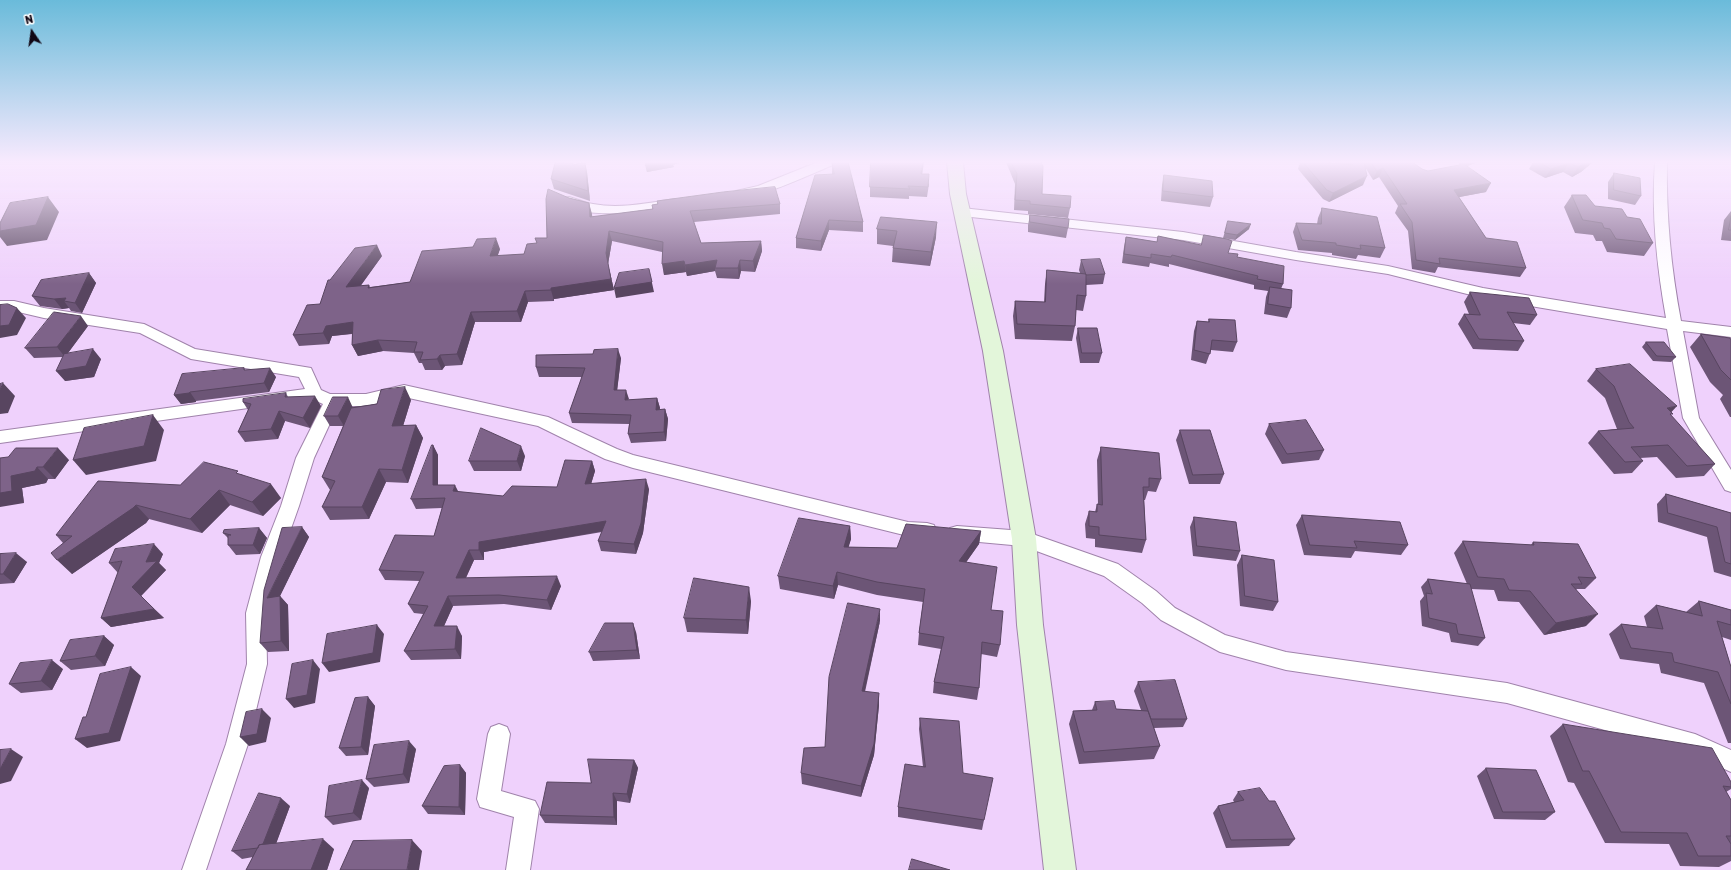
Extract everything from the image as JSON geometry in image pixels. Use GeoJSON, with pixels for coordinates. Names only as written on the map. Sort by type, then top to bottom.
{"type":"FeatureCollection","features":[{"type":"Feature","properties":{"kind":"street"},"geometry":{"type":"LineString","coordinates":[[574,203],[607,210],[683,203]]}},
{"type":"Feature","properties":{"kind":"street"},"geometry":{"type":"LineString","coordinates":[[960,203],[993,350],[1024,540],[1030,625],[1060,870]]}},
{"type":"Feature","properties":{"kind":"street"},"geometry":{"type":"LineString","coordinates":[[1660,203],[1668,289],[1691,418],[1731,485]]}},
{"type":"Feature","properties":{"kind":"street"},"geometry":{"type":"LineString","coordinates":[[962,212],[1183,236],[1296,256],[1388,270],[1483,293],[1675,325],[1731,332]]}},
{"type":"Feature","properties":{"kind":"street"},"geometry":{"type":"LineString","coordinates":[[0,306],[14,306],[44,313],[144,329],[190,354],[305,372],[314,393]]}},
{"type":"Feature","properties":{"kind":"street"},"geometry":{"type":"LineString","coordinates":[[0,437],[314,393],[328,400],[366,400],[404,391],[542,421],[611,454],[908,529],[1024,540],[1111,570],[1168,614],[1220,643],[1286,661],[1507,692],[1695,744],[1731,761]]}},
{"type":"Feature","properties":{"kind":"street"},"geometry":{"type":"LineString","coordinates":[[194,870],[237,744],[257,664],[256,613],[268,565],[305,458],[333,400]]}},
{"type":"Feature","properties":{"kind":"street"},"geometry":{"type":"LineString","coordinates":[[498,734],[488,799],[527,809],[518,870]]}},
{"type":"Feature","properties":{"kind":"building"},"geometry":{"type":"Polygon","coordinates":[[[10,203],[46,203],[36,225],[0,231],[0,223],[10,203]]]}},
{"type":"Feature","properties":{"kind":"building"},"geometry":{"type":"Polygon","coordinates":[[[546,203],[589,203],[590,217],[653,209],[652,205],[658,204],[658,203],[780,203],[780,204],[690,211],[701,243],[761,241],[753,261],[740,260],[738,268],[715,268],[717,260],[685,265],[684,261],[662,264],[663,242],[609,231],[606,253],[611,279],[551,288],[551,290],[525,291],[517,311],[471,312],[457,354],[440,355],[437,359],[420,360],[423,352],[414,352],[417,342],[378,340],[352,345],[353,322],[326,326],[323,333],[293,335],[307,305],[320,304],[328,280],[330,280],[355,248],[377,245],[346,287],[369,285],[368,288],[410,282],[422,251],[473,247],[477,239],[496,238],[490,256],[524,254],[527,244],[537,243],[535,238],[547,238],[546,203]]]}},
{"type":"Feature","properties":{"kind":"building"},"geometry":{"type":"Polygon","coordinates":[[[807,203],[858,203],[863,222],[829,220],[821,241],[796,238],[807,203]]]}},
{"type":"Feature","properties":{"kind":"building"},"geometry":{"type":"Polygon","coordinates":[[[1030,203],[1070,203],[1070,208],[1030,204],[1030,203]]]}},
{"type":"Feature","properties":{"kind":"building"},"geometry":{"type":"Polygon","coordinates":[[[1406,203],[1462,203],[1486,238],[1517,242],[1526,268],[1439,258],[1440,264],[1416,260],[1412,222],[1400,204],[1407,204],[1406,203]]]}},
{"type":"Feature","properties":{"kind":"building"},"geometry":{"type":"Polygon","coordinates":[[[1575,203],[1592,203],[1595,206],[1622,209],[1627,217],[1640,219],[1653,243],[1616,239],[1610,229],[1604,228],[1602,223],[1583,220],[1575,203]]]}},
{"type":"Feature","properties":{"kind":"building"},"geometry":{"type":"Polygon","coordinates":[[[1322,208],[1377,217],[1385,248],[1360,245],[1361,249],[1336,245],[1336,243],[1302,240],[1296,223],[1321,224],[1322,208]]]}},
{"type":"Feature","properties":{"kind":"building"},"geometry":{"type":"Polygon","coordinates":[[[1030,215],[1069,219],[1068,228],[1030,222],[1030,215]]]}},
{"type":"Feature","properties":{"kind":"building"},"geometry":{"type":"Polygon","coordinates":[[[1731,216],[1731,230],[1729,230],[1731,216]]]}},
{"type":"Feature","properties":{"kind":"building"},"geometry":{"type":"Polygon","coordinates":[[[881,217],[937,222],[931,252],[893,248],[897,231],[877,229],[881,217]]]}},
{"type":"Feature","properties":{"kind":"building"},"geometry":{"type":"Polygon","coordinates":[[[1228,221],[1251,224],[1237,235],[1225,233],[1228,221]]]}},
{"type":"Feature","properties":{"kind":"building"},"geometry":{"type":"Polygon","coordinates":[[[1204,235],[1232,241],[1228,253],[1238,254],[1237,257],[1284,266],[1283,284],[1257,279],[1258,276],[1172,255],[1171,257],[1151,254],[1151,258],[1124,254],[1126,237],[1157,242],[1158,236],[1201,245],[1204,235]]]}},
{"type":"Feature","properties":{"kind":"building"},"geometry":{"type":"Polygon","coordinates":[[[1100,259],[1105,274],[1086,275],[1081,260],[1100,259]]]}},
{"type":"Feature","properties":{"kind":"building"},"geometry":{"type":"Polygon","coordinates":[[[649,269],[652,282],[614,288],[619,273],[649,269]]]}},
{"type":"Feature","properties":{"kind":"building"},"geometry":{"type":"Polygon","coordinates":[[[1047,270],[1086,274],[1086,296],[1077,295],[1075,326],[1017,324],[1015,301],[1045,302],[1047,270]]]}},
{"type":"Feature","properties":{"kind":"building"},"geometry":{"type":"Polygon","coordinates":[[[89,273],[75,303],[64,301],[66,298],[54,299],[32,296],[41,280],[89,273]]]}},
{"type":"Feature","properties":{"kind":"building"},"geometry":{"type":"Polygon","coordinates":[[[1270,287],[1292,290],[1291,308],[1268,304],[1270,287]]]}},
{"type":"Feature","properties":{"kind":"building"},"geometry":{"type":"Polygon","coordinates":[[[1470,292],[1529,298],[1537,315],[1507,312],[1524,341],[1479,339],[1464,314],[1480,315],[1470,292]]]}},
{"type":"Feature","properties":{"kind":"building"},"geometry":{"type":"Polygon","coordinates":[[[8,304],[17,308],[9,325],[0,326],[0,305],[8,304]]]}},
{"type":"Feature","properties":{"kind":"building"},"geometry":{"type":"Polygon","coordinates":[[[54,312],[81,316],[57,347],[25,348],[54,312]]]}},
{"type":"Feature","properties":{"kind":"building"},"geometry":{"type":"Polygon","coordinates":[[[1209,319],[1235,320],[1237,342],[1212,340],[1210,354],[1194,350],[1197,321],[1209,322],[1209,319]]]}},
{"type":"Feature","properties":{"kind":"building"},"geometry":{"type":"Polygon","coordinates":[[[1078,328],[1097,328],[1102,353],[1082,353],[1078,328]]]}},
{"type":"Feature","properties":{"kind":"building"},"geometry":{"type":"Polygon","coordinates":[[[1701,334],[1730,338],[1731,380],[1721,370],[1701,334]]]}},
{"type":"Feature","properties":{"kind":"building"},"geometry":{"type":"Polygon","coordinates":[[[1646,342],[1664,342],[1676,357],[1657,356],[1646,342]]]}},
{"type":"Feature","properties":{"kind":"building"},"geometry":{"type":"Polygon","coordinates":[[[93,349],[86,366],[56,371],[64,354],[93,349]]]}},
{"type":"Feature","properties":{"kind":"building"},"geometry":{"type":"Polygon","coordinates":[[[618,349],[614,390],[626,390],[625,400],[657,398],[656,410],[665,409],[664,432],[628,434],[631,415],[569,413],[585,368],[536,367],[536,355],[593,354],[594,350],[618,349]]]}},
{"type":"Feature","properties":{"kind":"building"},"geometry":{"type":"Polygon","coordinates":[[[1630,364],[1677,406],[1667,408],[1673,414],[1670,414],[1715,464],[1687,466],[1668,445],[1631,447],[1643,461],[1625,462],[1598,431],[1634,428],[1629,422],[1614,386],[1596,369],[1630,364]]]}},
{"type":"Feature","properties":{"kind":"building"},"geometry":{"type":"Polygon","coordinates":[[[244,368],[244,370],[270,368],[264,383],[174,395],[182,374],[244,368]]]}},
{"type":"Feature","properties":{"kind":"building"},"geometry":{"type":"Polygon","coordinates":[[[405,387],[392,426],[416,425],[402,470],[379,469],[362,507],[322,507],[335,481],[322,477],[351,408],[377,404],[381,390],[405,387]]]}},
{"type":"Feature","properties":{"kind":"building"},"geometry":{"type":"Polygon","coordinates":[[[286,393],[285,397],[315,396],[303,418],[279,411],[271,429],[238,432],[251,404],[243,402],[243,399],[286,393]]]}},
{"type":"Feature","properties":{"kind":"building"},"geometry":{"type":"Polygon","coordinates":[[[333,397],[348,397],[338,416],[324,416],[333,397]]]}},
{"type":"Feature","properties":{"kind":"building"},"geometry":{"type":"Polygon","coordinates":[[[153,415],[144,446],[73,460],[84,428],[153,415]]]}},
{"type":"Feature","properties":{"kind":"building"},"geometry":{"type":"Polygon","coordinates":[[[1306,420],[1324,450],[1287,454],[1269,424],[1306,420]]]}},
{"type":"Feature","properties":{"kind":"building"},"geometry":{"type":"Polygon","coordinates":[[[481,428],[521,446],[517,461],[469,461],[481,428]]]}},
{"type":"Feature","properties":{"kind":"building"},"geometry":{"type":"Polygon","coordinates":[[[1180,430],[1210,430],[1224,474],[1193,475],[1180,430]]]}},
{"type":"Feature","properties":{"kind":"building"},"geometry":{"type":"Polygon","coordinates":[[[432,445],[433,485],[455,485],[453,491],[503,496],[512,486],[557,487],[565,460],[592,461],[585,484],[646,479],[641,523],[634,544],[598,541],[606,521],[479,542],[479,550],[469,550],[456,578],[557,576],[547,600],[499,595],[448,596],[434,626],[457,626],[455,649],[404,651],[428,606],[408,604],[424,572],[379,570],[395,535],[434,536],[445,498],[411,499],[432,445]]]}},
{"type":"Feature","properties":{"kind":"building"},"geometry":{"type":"Polygon","coordinates":[[[1101,447],[1159,453],[1161,479],[1149,478],[1149,487],[1143,487],[1146,540],[1099,535],[1099,527],[1089,526],[1089,511],[1097,512],[1097,504],[1102,505],[1101,447]]]}},
{"type":"Feature","properties":{"kind":"building"},"geometry":{"type":"Polygon","coordinates":[[[16,448],[58,448],[43,467],[37,467],[35,471],[11,476],[12,491],[0,493],[0,458],[8,457],[16,448]]]}},
{"type":"Feature","properties":{"kind":"building"},"geometry":{"type":"Polygon","coordinates":[[[204,462],[238,471],[236,473],[271,484],[252,502],[219,490],[190,519],[136,505],[57,560],[51,553],[72,536],[56,535],[98,481],[180,485],[204,462]]]}},
{"type":"Feature","properties":{"kind":"building"},"geometry":{"type":"Polygon","coordinates":[[[1666,494],[1731,513],[1731,564],[1725,562],[1717,527],[1668,513],[1666,494]]]}},
{"type":"Feature","properties":{"kind":"building"},"geometry":{"type":"Polygon","coordinates":[[[1302,515],[1400,522],[1408,545],[1354,541],[1357,548],[1310,545],[1302,515]]]}},
{"type":"Feature","properties":{"kind":"building"},"geometry":{"type":"Polygon","coordinates":[[[1194,517],[1236,522],[1240,551],[1197,546],[1194,517]]]}},
{"type":"Feature","properties":{"kind":"building"},"geometry":{"type":"Polygon","coordinates":[[[799,518],[850,526],[844,547],[897,548],[906,524],[981,531],[959,561],[997,567],[991,610],[1003,611],[1000,645],[982,642],[979,688],[934,682],[944,637],[919,633],[925,589],[877,582],[837,572],[833,586],[778,576],[799,518]]]}},
{"type":"Feature","properties":{"kind":"building"},"geometry":{"type":"Polygon","coordinates":[[[302,527],[267,598],[280,596],[281,641],[260,643],[264,590],[282,528],[302,527]]]}},
{"type":"Feature","properties":{"kind":"building"},"geometry":{"type":"Polygon","coordinates":[[[259,528],[253,545],[228,545],[228,535],[231,535],[223,533],[224,530],[259,528]]]}},
{"type":"Feature","properties":{"kind":"building"},"geometry":{"type":"Polygon","coordinates":[[[1463,541],[1534,545],[1533,542],[1578,544],[1596,578],[1578,577],[1582,584],[1571,584],[1598,614],[1556,623],[1530,591],[1509,590],[1504,579],[1478,577],[1463,541]]]}},
{"type":"Feature","properties":{"kind":"building"},"geometry":{"type":"Polygon","coordinates":[[[154,544],[146,562],[157,561],[132,587],[154,609],[101,618],[122,561],[109,563],[115,549],[154,544]]]}},
{"type":"Feature","properties":{"kind":"building"},"geometry":{"type":"Polygon","coordinates":[[[16,553],[3,574],[0,574],[0,554],[16,553]]]}},
{"type":"Feature","properties":{"kind":"building"},"geometry":{"type":"Polygon","coordinates":[[[1242,555],[1274,560],[1278,602],[1245,596],[1242,555]]]}},
{"type":"Feature","properties":{"kind":"building"},"geometry":{"type":"Polygon","coordinates":[[[694,578],[749,587],[746,620],[684,618],[694,578]]]}},
{"type":"Feature","properties":{"kind":"building"},"geometry":{"type":"Polygon","coordinates":[[[1428,579],[1470,584],[1485,638],[1458,634],[1456,624],[1429,618],[1426,593],[1432,594],[1428,579]]]}},
{"type":"Feature","properties":{"kind":"building"},"geometry":{"type":"Polygon","coordinates":[[[1699,601],[1731,610],[1731,625],[1717,621],[1731,667],[1731,704],[1718,672],[1674,662],[1672,653],[1631,648],[1621,624],[1663,629],[1656,605],[1702,616],[1699,601]]]}},
{"type":"Feature","properties":{"kind":"building"},"geometry":{"type":"Polygon","coordinates":[[[848,603],[880,609],[862,691],[879,693],[874,744],[861,786],[801,773],[804,748],[825,747],[829,677],[848,603]]]}},
{"type":"Feature","properties":{"kind":"building"},"geometry":{"type":"Polygon","coordinates":[[[605,623],[633,623],[637,650],[589,652],[605,623]]]}},
{"type":"Feature","properties":{"kind":"building"},"geometry":{"type":"Polygon","coordinates":[[[377,625],[373,653],[322,663],[327,634],[377,625]]]}},
{"type":"Feature","properties":{"kind":"building"},"geometry":{"type":"Polygon","coordinates":[[[104,636],[95,656],[60,661],[70,640],[104,636]]]}},
{"type":"Feature","properties":{"kind":"building"},"geometry":{"type":"Polygon","coordinates":[[[52,660],[41,681],[9,684],[20,663],[52,660]]]}},
{"type":"Feature","properties":{"kind":"building"},"geometry":{"type":"Polygon","coordinates":[[[313,660],[307,695],[286,699],[292,664],[313,660]]]}},
{"type":"Feature","properties":{"kind":"building"},"geometry":{"type":"Polygon","coordinates":[[[131,667],[109,733],[75,739],[83,717],[86,717],[100,674],[131,667]]]}},
{"type":"Feature","properties":{"kind":"building"},"geometry":{"type":"Polygon","coordinates":[[[1175,680],[1187,719],[1151,719],[1138,682],[1175,680]]]}},
{"type":"Feature","properties":{"kind":"building"},"geometry":{"type":"Polygon","coordinates":[[[368,697],[361,747],[339,748],[355,698],[368,697]]]}},
{"type":"Feature","properties":{"kind":"building"},"geometry":{"type":"Polygon","coordinates":[[[1114,701],[1116,709],[1148,711],[1160,746],[1084,752],[1073,711],[1097,710],[1095,702],[1114,701]]]}},
{"type":"Feature","properties":{"kind":"building"},"geometry":{"type":"Polygon","coordinates":[[[262,709],[257,734],[240,737],[246,712],[262,709]]]}},
{"type":"Feature","properties":{"kind":"building"},"geometry":{"type":"Polygon","coordinates":[[[920,718],[959,721],[963,773],[993,778],[984,820],[898,807],[905,764],[925,767],[920,718]]]}},
{"type":"Feature","properties":{"kind":"building"},"geometry":{"type":"Polygon","coordinates":[[[1563,724],[1712,748],[1731,782],[1731,787],[1723,786],[1731,800],[1731,836],[1726,836],[1731,844],[1731,856],[1698,856],[1687,833],[1621,832],[1589,771],[1583,771],[1563,724]]]}},
{"type":"Feature","properties":{"kind":"building"},"geometry":{"type":"Polygon","coordinates":[[[409,741],[403,774],[366,779],[374,745],[409,741]]]}},
{"type":"Feature","properties":{"kind":"building"},"geometry":{"type":"Polygon","coordinates":[[[11,749],[0,769],[0,750],[11,749]]]}},
{"type":"Feature","properties":{"kind":"building"},"geometry":{"type":"Polygon","coordinates":[[[588,759],[634,760],[627,794],[613,793],[614,817],[540,815],[547,782],[591,783],[588,759]]]}},
{"type":"Feature","properties":{"kind":"building"},"geometry":{"type":"Polygon","coordinates":[[[460,765],[459,807],[422,806],[444,766],[460,765]]]}},
{"type":"Feature","properties":{"kind":"building"},"geometry":{"type":"Polygon","coordinates":[[[1486,768],[1536,770],[1555,812],[1503,812],[1486,768]]]}},
{"type":"Feature","properties":{"kind":"building"},"geometry":{"type":"Polygon","coordinates":[[[362,780],[353,813],[325,817],[329,786],[362,780]]]}},
{"type":"Feature","properties":{"kind":"building"},"geometry":{"type":"Polygon","coordinates":[[[1260,788],[1269,801],[1275,801],[1295,839],[1231,840],[1218,806],[1244,800],[1238,792],[1260,788]]]}},
{"type":"Feature","properties":{"kind":"building"},"geometry":{"type":"Polygon","coordinates":[[[259,793],[281,798],[263,844],[259,845],[258,848],[232,851],[259,793]]]}},
{"type":"Feature","properties":{"kind":"building"},"geometry":{"type":"Polygon","coordinates":[[[323,839],[311,870],[246,870],[259,845],[323,839]]]}},
{"type":"Feature","properties":{"kind":"building"},"geometry":{"type":"Polygon","coordinates":[[[412,840],[407,870],[340,870],[353,841],[412,840]]]}},
{"type":"Feature","properties":{"kind":"building"},"geometry":{"type":"Polygon","coordinates":[[[912,859],[950,870],[909,870],[912,859]]]}}]}
